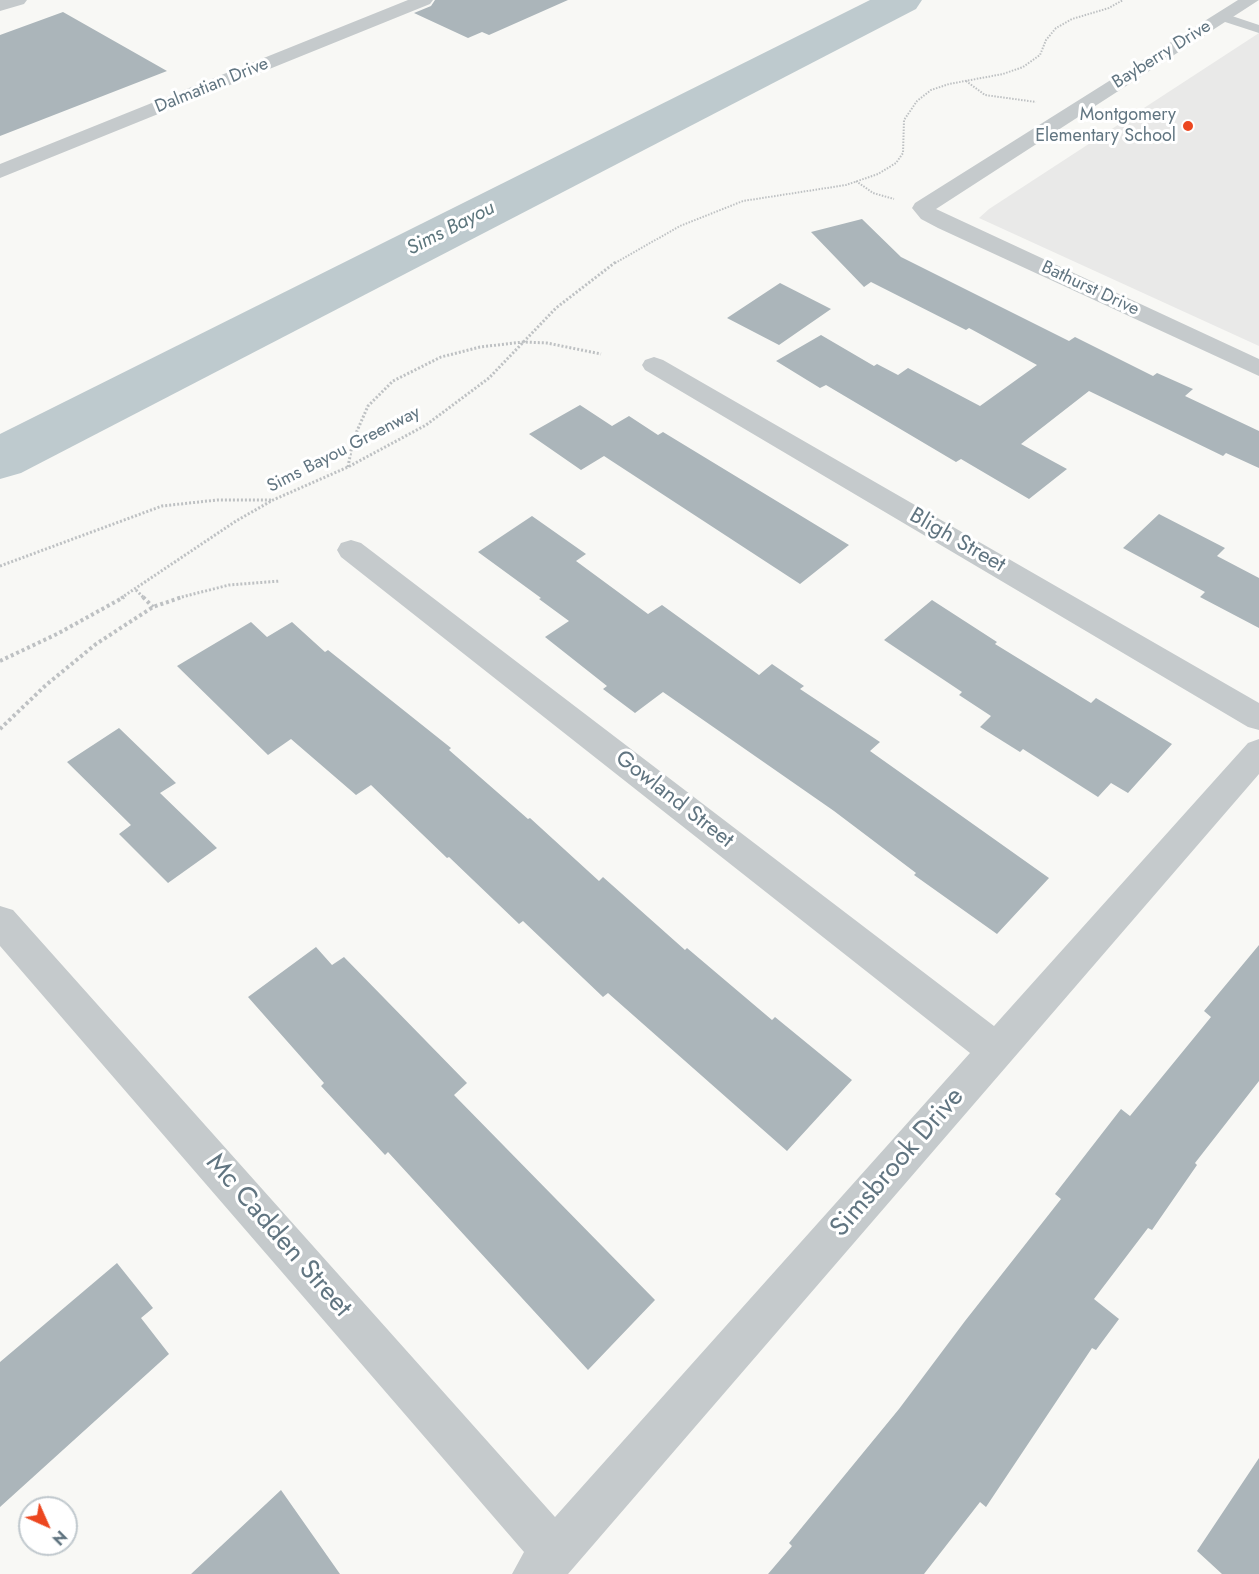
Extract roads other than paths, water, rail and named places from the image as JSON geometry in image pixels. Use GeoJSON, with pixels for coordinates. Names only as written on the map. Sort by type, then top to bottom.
{"type":"FeatureCollection","features":[{"type":"Feature","properties":{"kind":"street"},"geometry":{"type":"LineString","coordinates":[[0,6],[18,0]]}},
{"type":"Feature","properties":{"kind":"street","name":"Dalmatian Drive"},"geometry":{"type":"LineString","coordinates":[[0,172],[424,0]]}},
{"type":"Feature","properties":{"kind":"street","name":"Bayberry Drive"},"geometry":{"type":"LineString","coordinates":[[923,208],[1250,0]]}},
{"type":"Feature","properties":{"kind":"street","name":"Bathurst Drive"},"geometry":{"type":"LineString","coordinates":[[923,208],[946,223],[1259,368]]}},
{"type":"Feature","properties":{"kind":"street","name":"Bligh Street"},"geometry":{"type":"LineString","coordinates":[[654,364],[1259,718]]}},
{"type":"Feature","properties":{"kind":"street","name":"Gowland Street"},"geometry":{"type":"LineString","coordinates":[[351,550],[997,1051]]}},
{"type":"Feature","properties":{"kind":"street","name":"Simsbrook Drive"},"geometry":{"type":"LineString","coordinates":[[545,1563],[1259,752]]}},
{"type":"Feature","properties":{"kind":"street","name":"Mc Cadden Street"},"geometry":{"type":"LineString","coordinates":[[0,921],[545,1563]]}},
{"type":"Feature","properties":{"kind":"lane"},"geometry":{"type":"LineString","coordinates":[[1223,17],[1259,29]]}},
{"type":"Feature","properties":{"kind":"waterway","name":"Sims Bayou"},"geometry":{"type":"LineString","coordinates":[[0,459],[902,0]]}},
{"type":"Feature","properties":{"kind":"place","name":"Montgomery Elementary School"},"geometry":{"type":"Point","coordinates":[1188,126]}}]}
